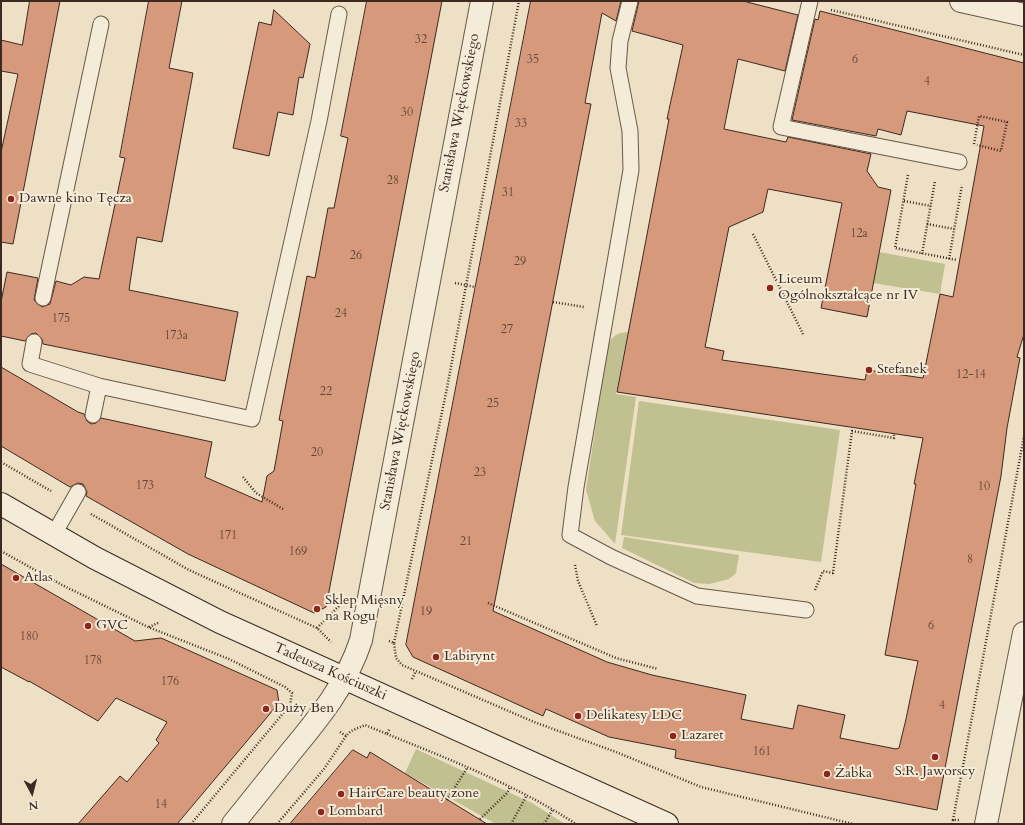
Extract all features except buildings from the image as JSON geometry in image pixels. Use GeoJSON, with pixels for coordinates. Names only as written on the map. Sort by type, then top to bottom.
{"type":"FeatureCollection","features":[{"type":"Feature","properties":{"kind":"street","name":"Stanisława Więckowskiego"},"geometry":{"type":"LineString","coordinates":[[233,824],[317,720],[345,679],[354,660],[363,630],[482,1]]}},
{"type":"Feature","properties":{"kind":"street"},"geometry":{"type":"LineString","coordinates":[[961,1],[1024,15]]}},
{"type":"Feature","properties":{"kind":"street","name":"Tadeusza Kościuszki"},"geometry":{"type":"LineString","coordinates":[[1,504],[190,607],[345,679],[667,824]]}},
{"type":"Feature","properties":{"kind":"street"},"geometry":{"type":"LineString","coordinates":[[986,824],[1020,672],[1024,633]]}},
{"type":"Feature","properties":{"kind":"lane"},"geometry":{"type":"LineString","coordinates":[[630,1],[620,41],[618,68],[630,131],[630,170],[576,487],[570,535],[610,557],[697,596],[806,610]]}},
{"type":"Feature","properties":{"kind":"lane"},"geometry":{"type":"LineString","coordinates":[[810,3],[781,127],[959,162]]}},
{"type":"Feature","properties":{"kind":"lane"},"geometry":{"type":"LineString","coordinates":[[34,342],[30,364],[99,386],[252,419],[319,121],[339,14]]}},
{"type":"Feature","properties":{"kind":"lane"},"geometry":{"type":"LineString","coordinates":[[43,298],[101,24]]}},
{"type":"Feature","properties":{"kind":"lane"},"geometry":{"type":"LineString","coordinates":[[93,415],[99,386]]}},
{"type":"Feature","properties":{"kind":"lane"},"geometry":{"type":"LineString","coordinates":[[54,534],[78,492]]}},
{"type":"Feature","properties":{"kind":"path"},"geometry":{"type":"LineString","coordinates":[[519,1],[447,388],[394,643],[396,658],[402,665],[534,722],[616,752],[701,787],[853,824]]}},
{"type":"Feature","properties":{"kind":"path"},"geometry":{"type":"LineString","coordinates":[[810,3],[1024,55]]}},
{"type":"Feature","properties":{"kind":"path"},"geometry":{"type":"LineString","coordinates":[[970,144],[1001,151],[1007,122],[978,116],[974,144]]}},
{"type":"Feature","properties":{"kind":"path"},"geometry":{"type":"LineString","coordinates":[[912,153],[895,248],[957,260]]}},
{"type":"Feature","properties":{"kind":"path"},"geometry":{"type":"LineString","coordinates":[[922,254],[939,158]]}},
{"type":"Feature","properties":{"kind":"path"},"geometry":{"type":"LineString","coordinates":[[949,259],[963,178]]}},
{"type":"Feature","properties":{"kind":"path"},"geometry":{"type":"LineString","coordinates":[[904,201],[931,206]]}},
{"type":"Feature","properties":{"kind":"path"},"geometry":{"type":"LineString","coordinates":[[927,224],[954,230]]}},
{"type":"Feature","properties":{"kind":"path"},"geometry":{"type":"LineString","coordinates":[[753,234],[804,336]]}},
{"type":"Feature","properties":{"kind":"path"},"geometry":{"type":"LineString","coordinates":[[553,302],[607,311]]}},
{"type":"Feature","properties":{"kind":"path"},"geometry":{"type":"LineString","coordinates":[[806,610],[823,571],[833,573],[852,431],[894,438],[894,434]]}},
{"type":"Feature","properties":{"kind":"path"},"geometry":{"type":"LineString","coordinates":[[953,820],[974,698],[1024,436]]}},
{"type":"Feature","properties":{"kind":"path"},"geometry":{"type":"LineString","coordinates":[[1,462],[54,492]]}},
{"type":"Feature","properties":{"kind":"path"},"geometry":{"type":"LineString","coordinates":[[243,477],[256,493],[283,509]]}},
{"type":"Feature","properties":{"kind":"path"},"geometry":{"type":"LineString","coordinates":[[86,511],[189,570],[317,628],[331,616]]}},
{"type":"Feature","properties":{"kind":"path"},"geometry":{"type":"LineString","coordinates":[[570,535],[578,581],[596,626]]}},
{"type":"Feature","properties":{"kind":"path"},"geometry":{"type":"LineString","coordinates":[[1,551],[62,585],[148,627],[229,659],[285,687],[292,693],[290,705],[190,824]]}},
{"type":"Feature","properties":{"kind":"path"},"geometry":{"type":"LineString","coordinates":[[488,603],[609,656],[658,669]]}},
{"type":"Feature","properties":{"kind":"path"},"geometry":{"type":"LineString","coordinates":[[388,640],[394,643]]}},
{"type":"Feature","properties":{"kind":"path"},"geometry":{"type":"LineString","coordinates":[[412,679],[416,670]]}},
{"type":"Feature","properties":{"kind":"path"},"geometry":{"type":"LineString","coordinates":[[290,705],[300,711]]}},
{"type":"Feature","properties":{"kind":"path"},"geometry":{"type":"LineString","coordinates":[[277,824],[324,769],[346,736],[351,731],[366,725],[510,787],[553,809],[576,824]]}},
{"type":"Feature","properties":{"kind":"path"},"geometry":{"type":"LineString","coordinates":[[387,734],[391,725]]}},
{"type":"Feature","properties":{"kind":"path"},"geometry":{"type":"LineString","coordinates":[[337,731],[346,736]]}},
{"type":"Feature","properties":{"kind":"path"},"geometry":{"type":"LineString","coordinates":[[447,800],[467,768]]}},
{"type":"Feature","properties":{"kind":"path"},"geometry":{"type":"LineString","coordinates":[[480,819],[507,793],[510,787]]}},
{"type":"Feature","properties":{"kind":"path"},"geometry":{"type":"LineString","coordinates":[[511,824],[527,796]]}},
{"type":"Feature","properties":{"kind":"path"},"geometry":{"type":"LineString","coordinates":[[544,824],[553,809]]}},
{"type":"Feature","properties":{"kind":"green space"},"geometry":{"type":"Polygon","coordinates":[[[879,252],[945,264],[940,294],[873,283],[879,252]]]}},
{"type":"Feature","properties":{"kind":"green space"},"geometry":{"type":"Polygon","coordinates":[[[628,332],[616,394],[636,397],[615,544],[595,521],[586,490],[608,344],[616,335],[628,332]]]}},
{"type":"Feature","properties":{"kind":"green space"},"geometry":{"type":"Polygon","coordinates":[[[639,401],[840,430],[821,562],[621,535],[639,401]]]}},
{"type":"Feature","properties":{"kind":"green space"},"geometry":{"type":"Polygon","coordinates":[[[624,537],[739,555],[736,573],[729,579],[709,584],[694,583],[622,548],[624,537]]]}},
{"type":"Feature","properties":{"kind":"green space"},"geometry":{"type":"Polygon","coordinates":[[[416,749],[532,803],[565,824],[496,824],[405,773],[416,749]]]}},
{"type":"Feature","properties":{"kind":"place","name":"Dawne kino Tęcza"},"geometry":{"type":"Point","coordinates":[11,199]}},
{"type":"Feature","properties":{"kind":"place","name":"Liceum Ogólnokształcące nr IV"},"geometry":{"type":"Point","coordinates":[770,288]}},
{"type":"Feature","properties":{"kind":"place","name":"Stefanek"},"geometry":{"type":"Point","coordinates":[869,370]}},
{"type":"Feature","properties":{"kind":"place","name":"Atlas"},"geometry":{"type":"Point","coordinates":[16,578]}},
{"type":"Feature","properties":{"kind":"place","name":"Sklep Mięsny na Rogu"},"geometry":{"type":"Point","coordinates":[317,609]}},
{"type":"Feature","properties":{"kind":"place","name":"GVC"},"geometry":{"type":"Point","coordinates":[88,626]}},
{"type":"Feature","properties":{"kind":"place","name":"Labirynt"},"geometry":{"type":"Point","coordinates":[436,657]}},
{"type":"Feature","properties":{"kind":"place","name":"Duży Ben"},"geometry":{"type":"Point","coordinates":[266,709]}},
{"type":"Feature","properties":{"kind":"place","name":"Delikatesy LDC"},"geometry":{"type":"Point","coordinates":[578,716]}},
{"type":"Feature","properties":{"kind":"place","name":"Lazaret"},"geometry":{"type":"Point","coordinates":[673,736]}},
{"type":"Feature","properties":{"kind":"place","name":"S.R. Jaworscy"},"geometry":{"type":"Point","coordinates":[935,757]}},
{"type":"Feature","properties":{"kind":"place","name":"Żabka"},"geometry":{"type":"Point","coordinates":[827,774]}},
{"type":"Feature","properties":{"kind":"place","name":"HairCare beauty zone"},"geometry":{"type":"Point","coordinates":[341,794]}},
{"type":"Feature","properties":{"kind":"place","name":"Lombard"},"geometry":{"type":"Point","coordinates":[321,812]}}]}
